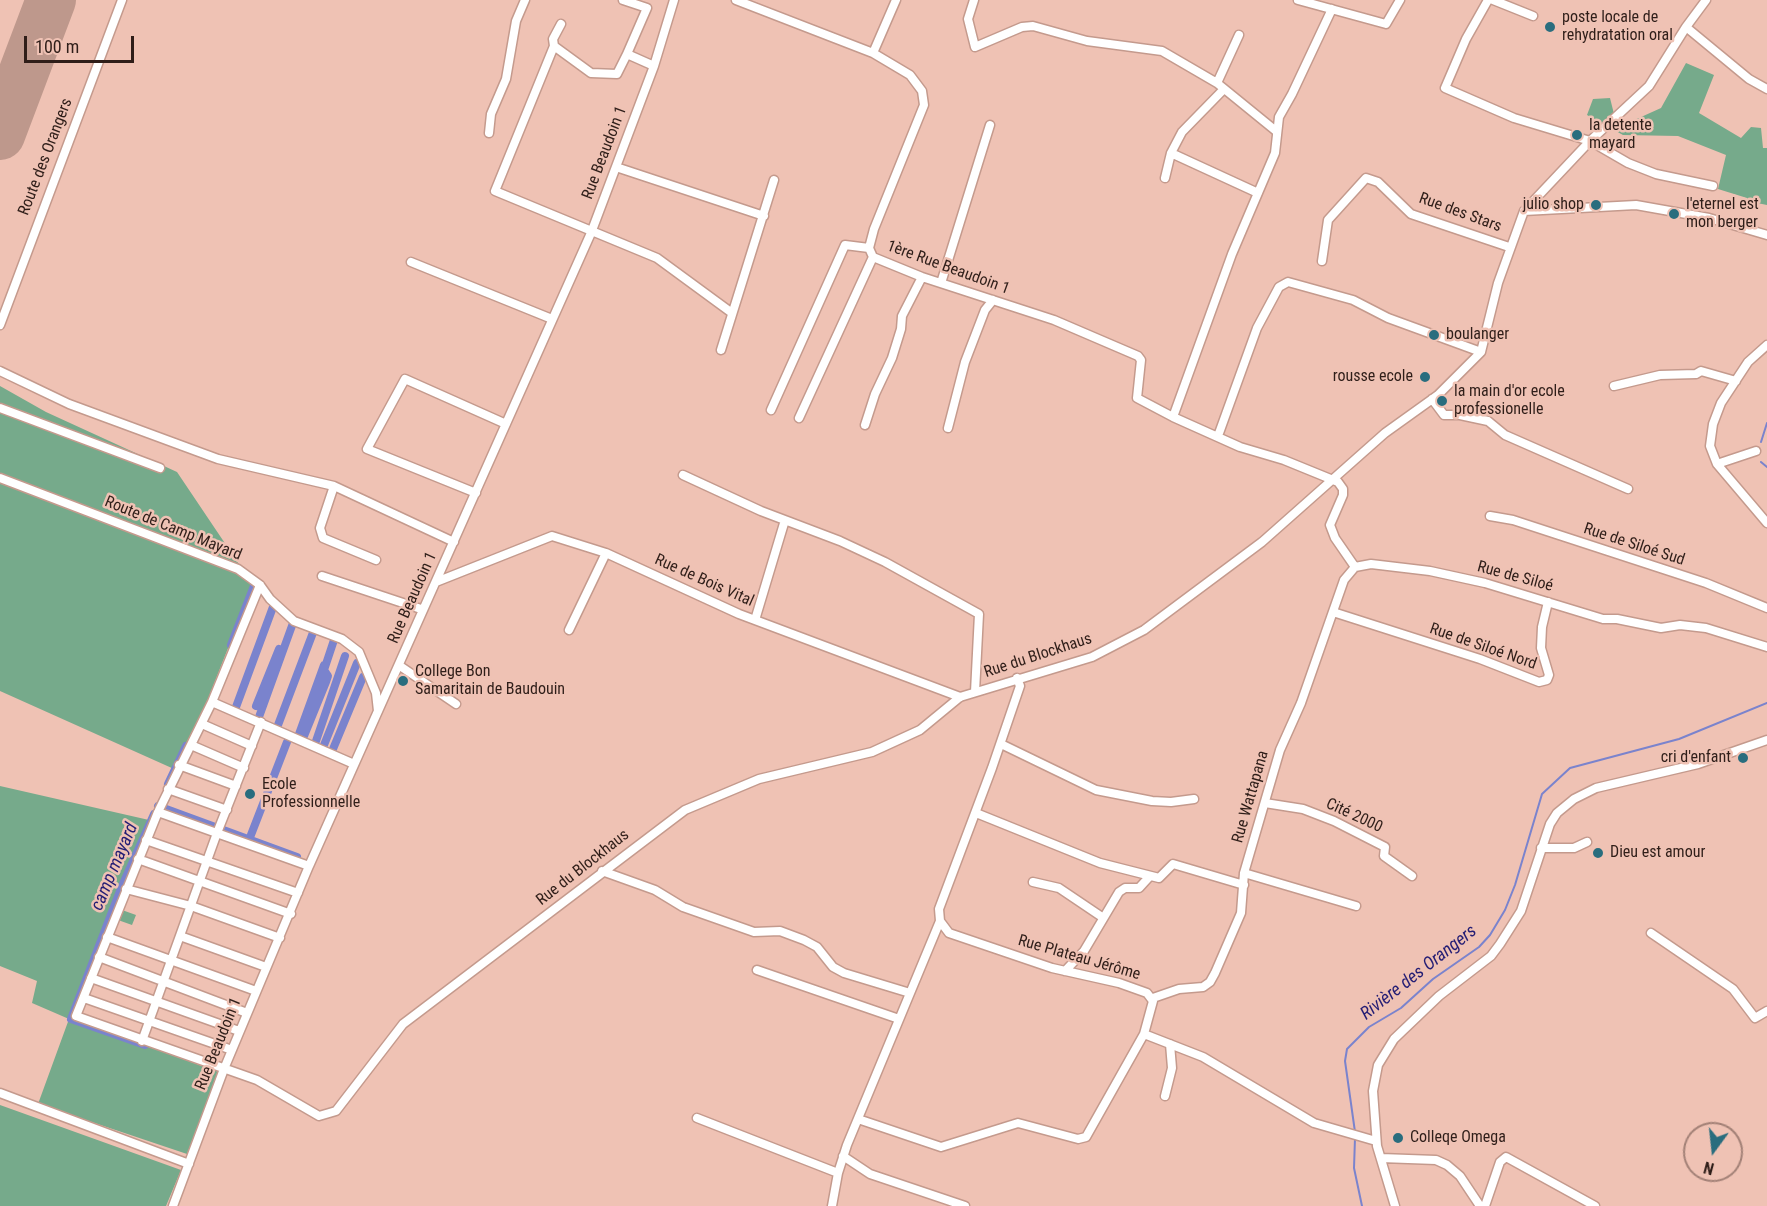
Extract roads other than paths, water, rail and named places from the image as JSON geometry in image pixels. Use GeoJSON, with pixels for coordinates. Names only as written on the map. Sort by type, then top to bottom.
{"type":"FeatureCollection","features":[{"type":"Feature","properties":{"kind":"street","name":"Route des Orangers"},"geometry":{"type":"LineString","coordinates":[[0,325],[122,0]]}},
{"type":"Feature","properties":{"kind":"street"},"geometry":{"type":"LineString","coordinates":[[489,134],[491,114],[506,79],[516,21],[525,0]]}},
{"type":"Feature","properties":{"kind":"street"},"geometry":{"type":"LineString","coordinates":[[554,46],[591,73],[617,74],[647,8],[623,0]]}},
{"type":"Feature","properties":{"kind":"street","name":"Rue Beaudoin 1"},"geometry":{"type":"LineString","coordinates":[[173,1206],[239,1031],[291,914],[309,866],[591,233],[654,66],[674,0]]}},
{"type":"Feature","properties":{"kind":"street","name":"1ère Rue Beaudoin 1"},"geometry":{"type":"LineString","coordinates":[[736,0],[873,53],[910,75],[922,91],[924,105],[869,248],[873,257],[922,278],[1054,320],[1138,356],[1141,360],[1137,398],[1173,417],[1218,436],[1331,479]]}},
{"type":"Feature","properties":{"kind":"street"},"geometry":{"type":"LineString","coordinates":[[873,53],[896,0]]}},
{"type":"Feature","properties":{"kind":"street"},"geometry":{"type":"LineString","coordinates":[[974,0],[968,19],[975,47],[1022,27],[1033,26],[1087,41],[1162,51],[1217,83],[1276,131]]}},
{"type":"Feature","properties":{"kind":"street"},"geometry":{"type":"LineString","coordinates":[[1298,0],[1317,2],[1332,9],[1386,24],[1400,0]]}},
{"type":"Feature","properties":{"kind":"street"},"geometry":{"type":"LineString","coordinates":[[1488,0],[1466,39],[1445,88],[1514,117],[1590,141],[1628,163],[1656,174],[1713,186]]}},
{"type":"Feature","properties":{"kind":"street"},"geometry":{"type":"LineString","coordinates":[[1492,0],[1533,16]]}},
{"type":"Feature","properties":{"kind":"street"},"geometry":{"type":"LineString","coordinates":[[1218,436],[1257,328],[1279,287],[1287,282],[1353,300],[1388,318],[1481,352],[1509,247],[1524,211],[1590,141],[1650,86],[1686,27],[1706,0]]}},
{"type":"Feature","properties":{"kind":"street"},"geometry":{"type":"LineString","coordinates":[[1173,417],[1232,254],[1275,153],[1279,117],[1293,94],[1332,9]]}},
{"type":"Feature","properties":{"kind":"street"},"geometry":{"type":"LineString","coordinates":[[561,24],[553,39],[554,46],[495,191],[591,233],[657,258],[732,313]]}},
{"type":"Feature","properties":{"kind":"street"},"geometry":{"type":"LineString","coordinates":[[1686,27],[1749,79],[1767,89]]}},
{"type":"Feature","properties":{"kind":"street"},"geometry":{"type":"LineString","coordinates":[[1217,83],[1239,35]]}},
{"type":"Feature","properties":{"kind":"street"},"geometry":{"type":"LineString","coordinates":[[627,54],[654,66]]}},
{"type":"Feature","properties":{"kind":"street"},"geometry":{"type":"LineString","coordinates":[[1165,178],[1171,153],[1182,132],[1224,89]]}},
{"type":"Feature","properties":{"kind":"street"},"geometry":{"type":"LineString","coordinates":[[941,284],[990,125]]}},
{"type":"Feature","properties":{"kind":"street"},"geometry":{"type":"LineString","coordinates":[[1171,153],[1258,193]]}},
{"type":"Feature","properties":{"kind":"street"},"geometry":{"type":"LineString","coordinates":[[616,167],[764,216]]}},
{"type":"Feature","properties":{"kind":"street","name":"Rue des Stars"},"geometry":{"type":"LineString","coordinates":[[1322,261],[1328,220],[1366,178],[1378,182],[1411,214],[1509,247]]}},
{"type":"Feature","properties":{"kind":"street"},"geometry":{"type":"LineString","coordinates":[[721,350],[774,180]]}},
{"type":"Feature","properties":{"kind":"street"},"geometry":{"type":"LineString","coordinates":[[1524,211],[1636,205],[1702,216],[1767,235]]}},
{"type":"Feature","properties":{"kind":"street"},"geometry":{"type":"LineString","coordinates":[[771,410],[844,245],[869,248]]}},
{"type":"Feature","properties":{"kind":"street"},"geometry":{"type":"LineString","coordinates":[[799,418],[873,257]]}},
{"type":"Feature","properties":{"kind":"street"},"geometry":{"type":"LineString","coordinates":[[411,262],[552,319]]}},
{"type":"Feature","properties":{"kind":"street"},"geometry":{"type":"LineString","coordinates":[[865,425],[875,394],[892,358],[901,329],[902,316],[922,278]]}},
{"type":"Feature","properties":{"kind":"street"},"geometry":{"type":"LineString","coordinates":[[948,428],[964,362],[985,310],[993,300]]}},
{"type":"Feature","properties":{"kind":"street"},"geometry":{"type":"LineString","coordinates":[[1767,345],[1748,362],[1721,403],[1713,424],[1710,446],[1717,464],[1767,523]]}},
{"type":"Feature","properties":{"kind":"street","name":"Rue du Blockhaus"},"geometry":{"type":"LineString","coordinates":[[84,998],[76,1016],[257,1080],[318,1116],[336,1111],[403,1024],[685,810],[759,779],[872,752],[920,730],[960,697],[1092,657],[1144,630],[1262,542],[1384,433],[1432,399],[1481,352]]}},
{"type":"Feature","properties":{"kind":"street"},"geometry":{"type":"LineString","coordinates":[[0,371],[69,404],[218,459],[334,486],[454,542]]}},
{"type":"Feature","properties":{"kind":"street"},"geometry":{"type":"LineString","coordinates":[[1614,386],[1660,375],[1696,374],[1701,371],[1736,381]]}},
{"type":"Feature","properties":{"kind":"street"},"geometry":{"type":"LineString","coordinates":[[476,493],[367,449],[405,379],[506,424]]}},
{"type":"Feature","properties":{"kind":"street"},"geometry":{"type":"LineString","coordinates":[[1432,399],[1444,415],[1460,415],[1488,421],[1505,435],[1628,489]]}},
{"type":"Feature","properties":{"kind":"street"},"geometry":{"type":"LineString","coordinates":[[0,408],[160,468]]}},
{"type":"Feature","properties":{"kind":"street"},"geometry":{"type":"LineString","coordinates":[[1717,464],[1756,451]]}},
{"type":"Feature","properties":{"kind":"street"},"geometry":{"type":"LineString","coordinates":[[683,475],[885,562],[979,614],[975,692]]}},
{"type":"Feature","properties":{"kind":"street","name":"Route de Camp Mayard"},"geometry":{"type":"LineString","coordinates":[[0,477],[238,569],[260,585],[270,599],[294,621],[342,639],[359,652],[376,693],[378,712]]}},
{"type":"Feature","properties":{"kind":"street"},"geometry":{"type":"LineString","coordinates":[[1331,479],[1338,482],[1343,489],[1330,525],[1335,538],[1355,567]]}},
{"type":"Feature","properties":{"kind":"street"},"geometry":{"type":"LineString","coordinates":[[334,486],[320,528],[322,538],[376,560]]}},
{"type":"Feature","properties":{"kind":"street","name":"Rue de Siloé Sud"},"geometry":{"type":"LineString","coordinates":[[1490,516],[1513,520],[1706,583],[1767,608]]}},
{"type":"Feature","properties":{"kind":"street"},"geometry":{"type":"LineString","coordinates":[[755,620],[785,520]]}},
{"type":"Feature","properties":{"kind":"street","name":"Rue de Bois Vital"},"geometry":{"type":"LineString","coordinates":[[436,582],[552,536],[606,553],[755,620],[960,697]]}},
{"type":"Feature","properties":{"kind":"street"},"geometry":{"type":"LineString","coordinates":[[569,630],[606,553]]}},
{"type":"Feature","properties":{"kind":"street","name":"Rue de Siloé"},"geometry":{"type":"LineString","coordinates":[[1355,567],[1371,564],[1431,571],[1485,583],[1603,619],[1617,619],[1661,628],[1680,625],[1706,628],[1767,647]]}},
{"type":"Feature","properties":{"kind":"street","name":"Rue Wattapana"},"geometry":{"type":"LineString","coordinates":[[1153,998],[1179,989],[1203,987],[1210,982],[1241,913],[1244,873],[1280,750],[1301,703],[1344,580],[1355,567]]}},
{"type":"Feature","properties":{"kind":"street"},"geometry":{"type":"LineString","coordinates":[[322,576],[422,609]]}},
{"type":"Feature","properties":{"kind":"street"},"geometry":{"type":"LineString","coordinates":[[160,807],[212,702],[260,585]]}},
{"type":"Feature","properties":{"kind":"street","name":"Rue de Siloé Nord"},"geometry":{"type":"LineString","coordinates":[[1333,612],[1480,659],[1539,682],[1547,681],[1549,675],[1541,648],[1542,627],[1548,602]]}},
{"type":"Feature","properties":{"kind":"street"},"geometry":{"type":"LineString","coordinates":[[400,666],[456,704]]}},
{"type":"Feature","properties":{"kind":"street"},"geometry":{"type":"LineString","coordinates":[[832,1206],[843,1156],[940,921],[939,909],[976,813],[1020,686],[1017,678]]}},
{"type":"Feature","properties":{"kind":"street"},"geometry":{"type":"LineString","coordinates":[[212,702],[354,764]]}},
{"type":"Feature","properties":{"kind":"street"},"geometry":{"type":"LineString","coordinates":[[142,1041],[207,861],[261,722]]}},
{"type":"Feature","properties":{"kind":"street"},"geometry":{"type":"LineString","coordinates":[[202,723],[252,746]]}},
{"type":"Feature","properties":{"kind":"street"},"geometry":{"type":"LineString","coordinates":[[1395,1206],[1376,1141],[1374,1077],[1384,1053],[1439,996],[1491,956],[1521,911],[1541,848],[1557,813],[1574,798],[1596,788],[1698,764],[1765,741],[1767,751]]}},
{"type":"Feature","properties":{"kind":"street"},"geometry":{"type":"LineString","coordinates":[[1001,744],[1096,790],[1152,801],[1171,802],[1194,799]]}},
{"type":"Feature","properties":{"kind":"street"},"geometry":{"type":"LineString","coordinates":[[191,745],[244,768]]}},
{"type":"Feature","properties":{"kind":"street"},"geometry":{"type":"LineString","coordinates":[[180,765],[236,786]]}},
{"type":"Feature","properties":{"kind":"street"},"geometry":{"type":"LineString","coordinates":[[168,789],[227,810]]}},
{"type":"Feature","properties":{"kind":"street","name":"Cité 2000"},"geometry":{"type":"LineString","coordinates":[[1265,803],[1303,809],[1334,821],[1385,847],[1384,856],[1412,876]]}},
{"type":"Feature","properties":{"kind":"street"},"geometry":{"type":"LineString","coordinates":[[232,1050],[149,1023],[84,998],[138,859],[158,812],[219,830],[309,866]]}},
{"type":"Feature","properties":{"kind":"street"},"geometry":{"type":"LineString","coordinates":[[976,813],[1100,863],[1160,878],[1173,864],[1244,885]]}},
{"type":"Feature","properties":{"kind":"street"},"geometry":{"type":"LineString","coordinates":[[146,840],[298,893]]}},
{"type":"Feature","properties":{"kind":"street"},"geometry":{"type":"LineString","coordinates":[[1541,848],[1574,848],[1587,842]]}},
{"type":"Feature","properties":{"kind":"street"},"geometry":{"type":"LineString","coordinates":[[138,859],[291,914]]}},
{"type":"Feature","properties":{"kind":"street"},"geometry":{"type":"LineString","coordinates":[[602,871],[656,890],[684,907],[754,932],[780,932],[804,940],[817,947],[833,967],[844,973],[910,993]]}},
{"type":"Feature","properties":{"kind":"street"},"geometry":{"type":"LineString","coordinates":[[1244,873],[1356,906]]}},
{"type":"Feature","properties":{"kind":"street"},"geometry":{"type":"LineString","coordinates":[[1065,971],[1079,959],[1102,916],[1121,890],[1139,888],[1150,876]]}},
{"type":"Feature","properties":{"kind":"street"},"geometry":{"type":"LineString","coordinates":[[1033,882],[1059,888],[1102,916]]}},
{"type":"Feature","properties":{"kind":"street"},"geometry":{"type":"LineString","coordinates":[[126,890],[191,906],[280,938]]}},
{"type":"Feature","properties":{"kind":"street","name":"Rue Plateau Jérôme"},"geometry":{"type":"LineString","coordinates":[[858,1119],[940,1147],[1018,1122],[1078,1139],[1086,1137],[1144,1034],[1153,998],[1147,993],[1119,983],[1065,971],[949,933],[940,921]]}},
{"type":"Feature","properties":{"kind":"street"},"geometry":{"type":"LineString","coordinates":[[1651,933],[1733,989],[1755,1018],[1767,1011]]}},
{"type":"Feature","properties":{"kind":"street"},"geometry":{"type":"LineString","coordinates":[[180,936],[266,967]]}},
{"type":"Feature","properties":{"kind":"street"},"geometry":{"type":"LineString","coordinates":[[107,937],[256,991]]}},
{"type":"Feature","properties":{"kind":"street"},"geometry":{"type":"LineString","coordinates":[[99,957],[247,1013]]}},
{"type":"Feature","properties":{"kind":"street"},"geometry":{"type":"LineString","coordinates":[[757,970],[899,1019]]}},
{"type":"Feature","properties":{"kind":"street"},"geometry":{"type":"LineString","coordinates":[[91,978],[239,1031]]}},
{"type":"Feature","properties":{"kind":"street"},"geometry":{"type":"LineString","coordinates":[[1144,1034],[1203,1056],[1314,1123],[1376,1141]]}},
{"type":"Feature","properties":{"kind":"street"},"geometry":{"type":"LineString","coordinates":[[1166,1095],[1172,1068],[1170,1044]]}},
{"type":"Feature","properties":{"kind":"street"},"geometry":{"type":"LineString","coordinates":[[0,1093],[189,1164]]}},
{"type":"Feature","properties":{"kind":"street"},"geometry":{"type":"LineString","coordinates":[[697,1119],[838,1173]]}},
{"type":"Feature","properties":{"kind":"street"},"geometry":{"type":"LineString","coordinates":[[843,1156],[870,1174],[965,1206]]}},
{"type":"Feature","properties":{"kind":"street"},"geometry":{"type":"LineString","coordinates":[[1485,1206],[1500,1162],[1506,1156],[1595,1206]]}},
{"type":"Feature","properties":{"kind":"street"},"geometry":{"type":"LineString","coordinates":[[1381,1158],[1436,1160],[1447,1165],[1460,1176],[1480,1206]]}},
{"type":"Feature","properties":{"kind":"waterway","name":"Rivière des Orangers"},"geometry":{"type":"LineString","coordinates":[[1761,442],[1767,423]]}},
{"type":"Feature","properties":{"kind":"waterway","name":"Rivière des Orangers"},"geometry":{"type":"LineString","coordinates":[[1761,462],[1767,467]]}},
{"type":"Feature","properties":{"kind":"waterway","name":"camp mayard"},"geometry":{"type":"LineString","coordinates":[[231,645],[254,586]]}},
{"type":"Feature","properties":{"kind":"waterway"},"geometry":{"type":"LineString","coordinates":[[236,707],[273,607]]}},
{"type":"Feature","properties":{"kind":"waterway"},"geometry":{"type":"LineString","coordinates":[[259,717],[293,623]]}},
{"type":"Feature","properties":{"kind":"waterway"},"geometry":{"type":"LineString","coordinates":[[278,725],[314,630]]}},
{"type":"Feature","properties":{"kind":"waterway"},"geometry":{"type":"LineString","coordinates":[[304,736],[328,676],[324,670],[335,637]]}},
{"type":"Feature","properties":{"kind":"waterway"},"geometry":{"type":"LineString","coordinates":[[256,706],[279,649]]}},
{"type":"Feature","properties":{"kind":"waterway"},"geometry":{"type":"LineString","coordinates":[[316,741],[345,656]]}},
{"type":"Feature","properties":{"kind":"waterway"},"geometry":{"type":"LineString","coordinates":[[324,745],[357,663]]}},
{"type":"Feature","properties":{"kind":"waterway"},"geometry":{"type":"LineString","coordinates":[[299,734],[324,665]]}},
{"type":"Feature","properties":{"kind":"waterway"},"geometry":{"type":"LineString","coordinates":[[333,749],[363,677]]}},
{"type":"Feature","properties":{"kind":"waterway","name":"Rivière des Orangers"},"geometry":{"type":"LineString","coordinates":[[1355,1132],[1345,1061],[1347,1049],[1369,1027],[1401,1008],[1433,979],[1479,947],[1490,935],[1505,910],[1515,885],[1542,794],[1570,768],[1679,739],[1767,703]]}},
{"type":"Feature","properties":{"kind":"waterway"},"geometry":{"type":"LineString","coordinates":[[249,840],[287,742]]}},
{"type":"Feature","properties":{"kind":"waterway","name":"camp mayard"},"geometry":{"type":"LineString","coordinates":[[168,784],[186,746]]}},
{"type":"Feature","properties":{"kind":"waterway"},"geometry":{"type":"LineString","coordinates":[[158,806],[297,857]]}},
{"type":"Feature","properties":{"kind":"waterway","name":"camp mayard"},"geometry":{"type":"LineString","coordinates":[[145,1045],[71,1019],[122,886],[154,814]]}},
{"type":"Feature","properties":{"kind":"waterway","name":"Rivière des Orangers"},"geometry":{"type":"LineString","coordinates":[[1355,1138],[1354,1168],[1362,1206]]}},
{"type":"Feature","properties":{"kind":"place","name":"poste locale de rehydratation oral"},"geometry":{"type":"Point","coordinates":[1550,27]}},
{"type":"Feature","properties":{"kind":"place","name":"la detente mayard"},"geometry":{"type":"Point","coordinates":[1577,135]}},
{"type":"Feature","properties":{"kind":"place","name":"julio shop"},"geometry":{"type":"Point","coordinates":[1596,205]}},
{"type":"Feature","properties":{"kind":"place","name":"l'eternel est mon berger"},"geometry":{"type":"Point","coordinates":[1674,214]}},
{"type":"Feature","properties":{"kind":"place","name":"boulanger"},"geometry":{"type":"Point","coordinates":[1434,335]}},
{"type":"Feature","properties":{"kind":"place","name":"rousse ecole"},"geometry":{"type":"Point","coordinates":[1425,377]}},
{"type":"Feature","properties":{"kind":"place","name":"la main d'or ecole professionelle"},"geometry":{"type":"Point","coordinates":[1442,401]}},
{"type":"Feature","properties":{"kind":"place","name":"College Bon Samaritain de Baudouin"},"geometry":{"type":"Point","coordinates":[403,681]}},
{"type":"Feature","properties":{"kind":"place","name":"cri d'enfant"},"geometry":{"type":"Point","coordinates":[1743,758]}},
{"type":"Feature","properties":{"kind":"place","name":"Ecole Professionnelle"},"geometry":{"type":"Point","coordinates":[250,794]}},
{"type":"Feature","properties":{"kind":"place","name":"Dieu est amour"},"geometry":{"type":"Point","coordinates":[1598,853]}},
{"type":"Feature","properties":{"kind":"place","name":"Colleqe Omega"},"geometry":{"type":"Point","coordinates":[1398,1138]}}]}
